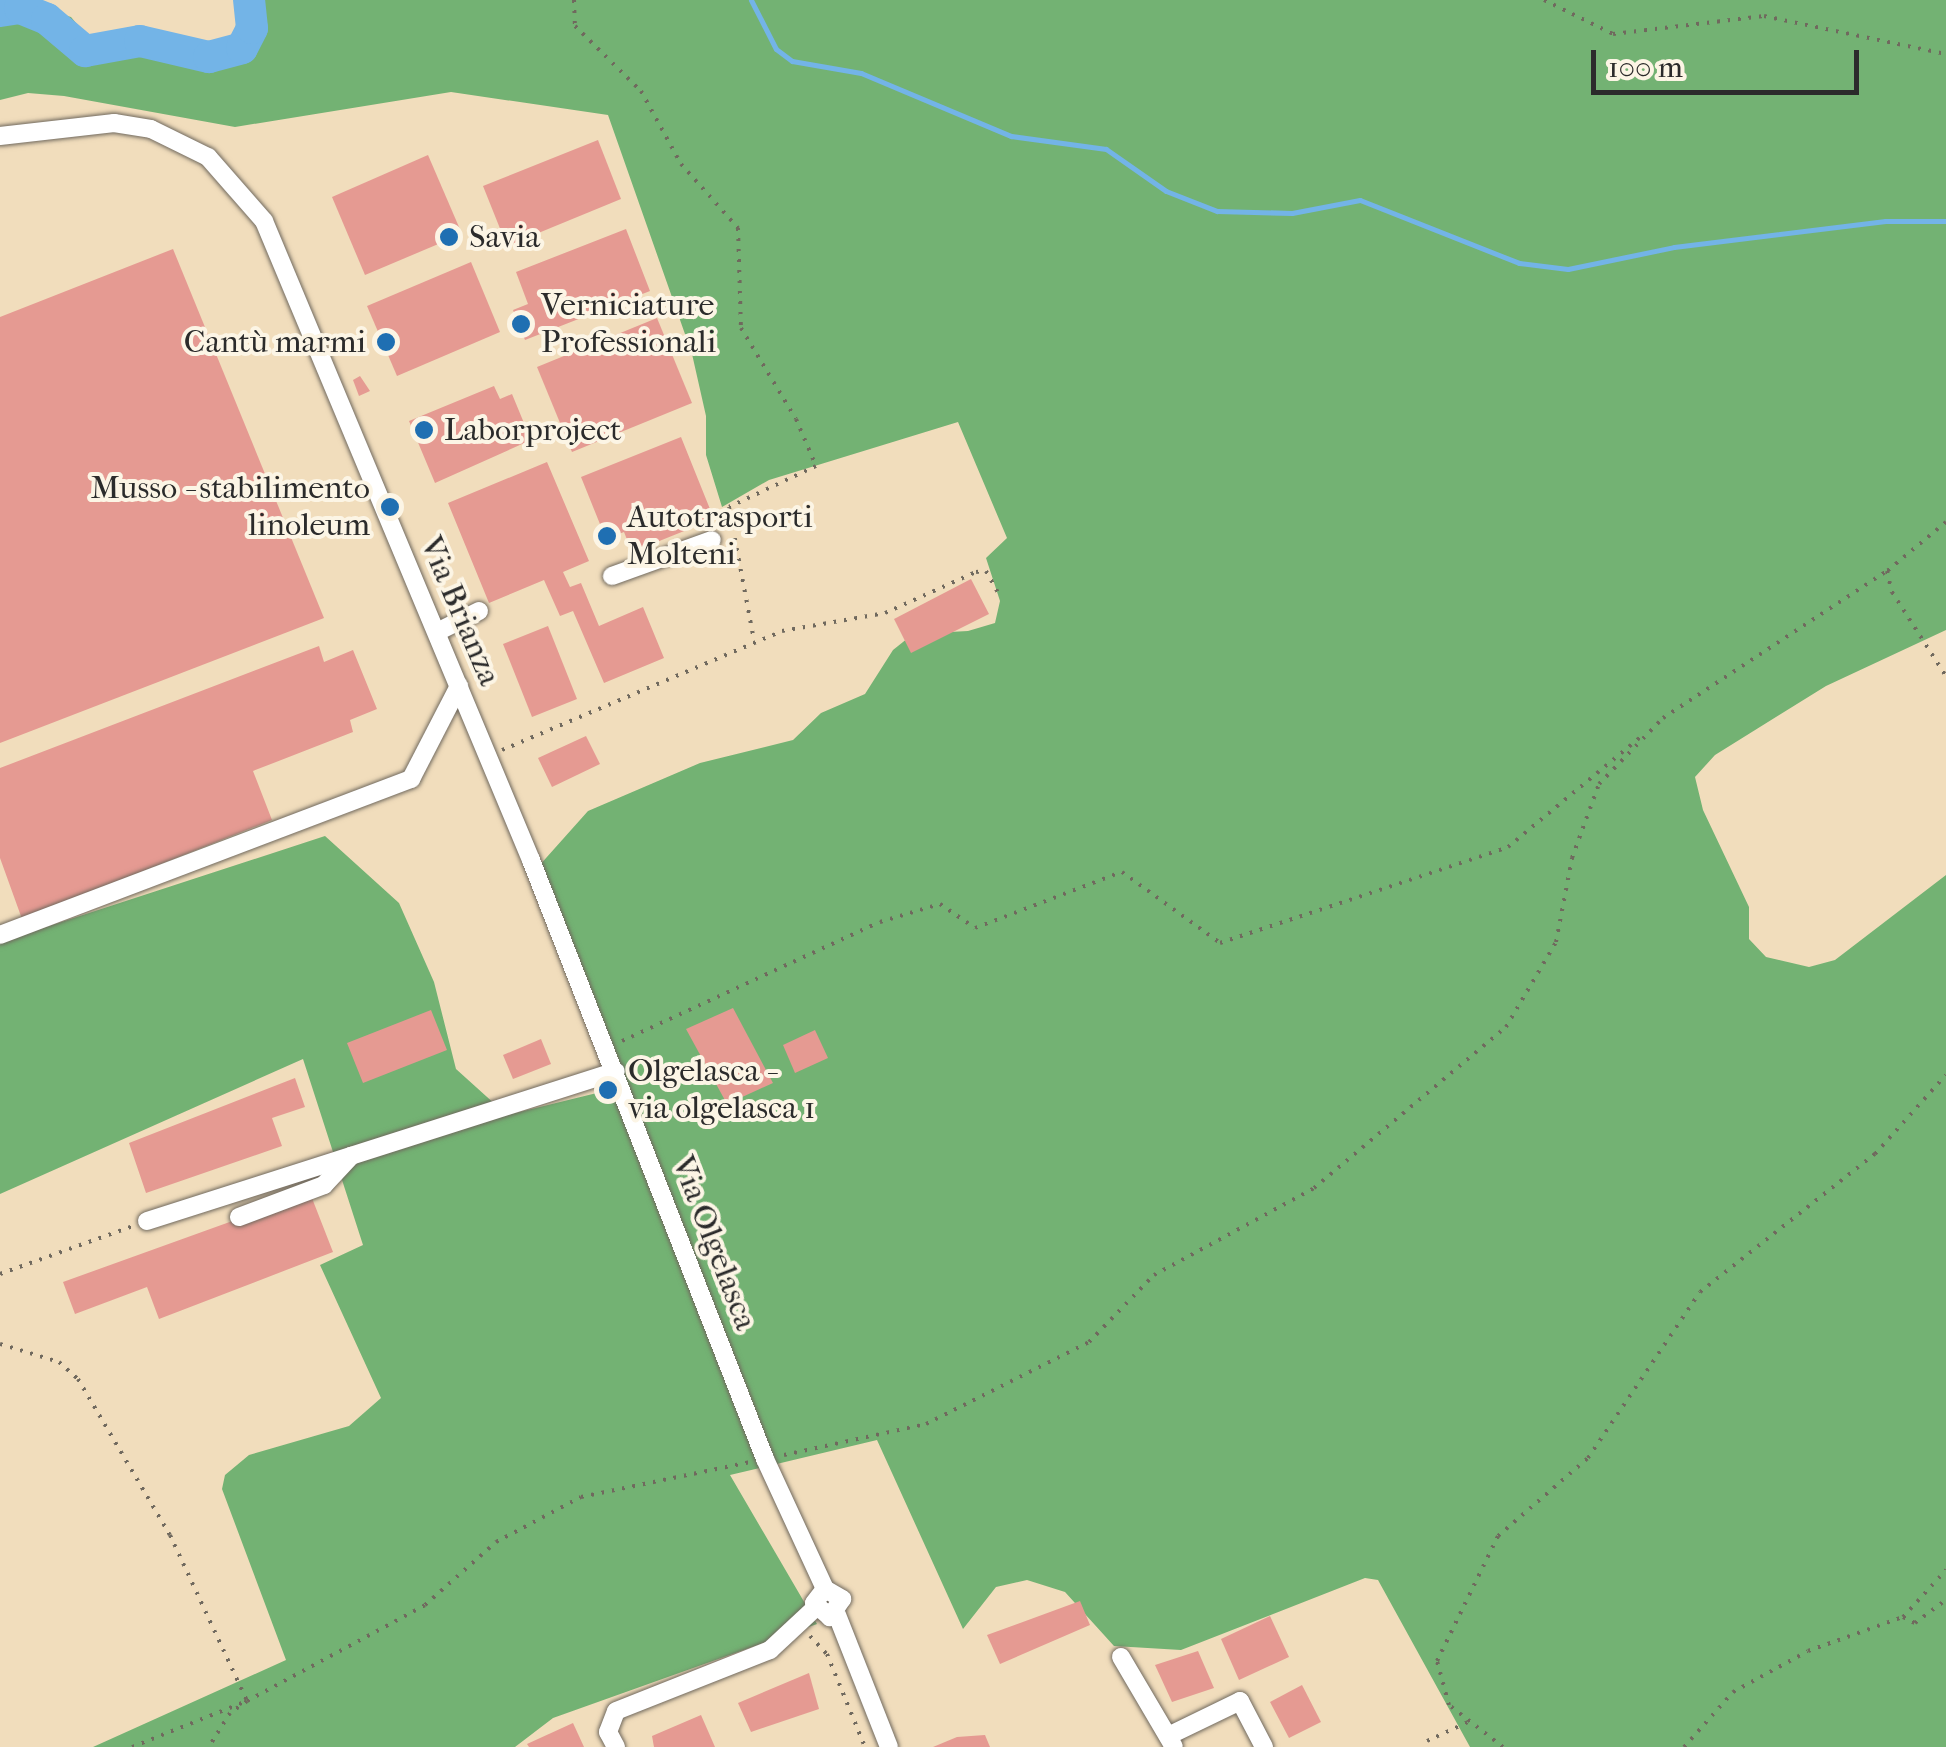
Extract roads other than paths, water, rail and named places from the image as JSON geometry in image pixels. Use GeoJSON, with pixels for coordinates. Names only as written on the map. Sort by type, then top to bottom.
{"type":"FeatureCollection","features":[{"type":"Feature","properties":{"kind":"street","name":"Via Brianza"},"geometry":{"type":"LineString","coordinates":[[0,136],[114,122],[152,129],[208,157],[250,200],[531,860]]}},
{"type":"Feature","properties":{"kind":"street"},"geometry":{"type":"LineString","coordinates":[[612,576],[712,540]]}},
{"type":"Feature","properties":{"kind":"street"},"geometry":{"type":"LineString","coordinates":[[436,632],[479,611]]}},
{"type":"Feature","properties":{"kind":"street"},"geometry":{"type":"LineString","coordinates":[[0,936],[410,780],[459,686]]}},
{"type":"Feature","properties":{"kind":"street","name":"Via Olgelasca"},"geometry":{"type":"LineString","coordinates":[[531,860],[764,1459],[825,1589],[842,1599],[837,1615],[889,1747]]}},
{"type":"Feature","properties":{"kind":"street"},"geometry":{"type":"LineString","coordinates":[[146,1221],[616,1071]]}},
{"type":"Feature","properties":{"kind":"street"},"geometry":{"type":"LineString","coordinates":[[240,1217],[324,1186],[355,1152]]}},
{"type":"Feature","properties":{"kind":"street"},"geometry":{"type":"LineString","coordinates":[[616,1747],[608,1732],[616,1711],[770,1650],[800,1625],[815,1608],[817,1594],[825,1589]]}},
{"type":"Feature","properties":{"kind":"street"},"geometry":{"type":"LineString","coordinates":[[815,1608],[822,1616],[837,1615]]}},
{"type":"Feature","properties":{"kind":"street"},"geometry":{"type":"LineString","coordinates":[[1121,1656],[1171,1741],[1240,1701],[1264,1747]]}},
{"type":"Feature","properties":{"kind":"waterway"},"geometry":{"type":"LineString","coordinates":[[0,11],[20,8],[47,19],[85,51],[140,41],[209,57],[242,48],[252,28],[249,0]]}},
{"type":"Feature","properties":{"kind":"waterway"},"geometry":{"type":"LineString","coordinates":[[751,0],[776,49],[792,61],[861,73],[1011,136],[1106,149],[1166,191],[1217,211],[1292,213],[1360,200],[1519,263],[1568,269],[1674,247],[1885,221],[1946,221]]}},
{"type":"Feature","properties":{"kind":"place","name":"Savia"},"geometry":{"type":"Point","coordinates":[449,237]}},
{"type":"Feature","properties":{"kind":"place","name":"Verniciature Professionali"},"geometry":{"type":"Point","coordinates":[521,324]}},
{"type":"Feature","properties":{"kind":"place","name":"Cantù marmi"},"geometry":{"type":"Point","coordinates":[386,342]}},
{"type":"Feature","properties":{"kind":"place","name":"Laborproject"},"geometry":{"type":"Point","coordinates":[424,430]}},
{"type":"Feature","properties":{"kind":"place","name":"Musso - stabilimento linoleum"},"geometry":{"type":"Point","coordinates":[390,507]}},
{"type":"Feature","properties":{"kind":"place","name":"Autotrasporti Molteni"},"geometry":{"type":"Point","coordinates":[607,536]}},
{"type":"Feature","properties":{"kind":"place","name":"Olgelasca - via olgelasca 1"},"geometry":{"type":"Point","coordinates":[608,1090]}}]}
